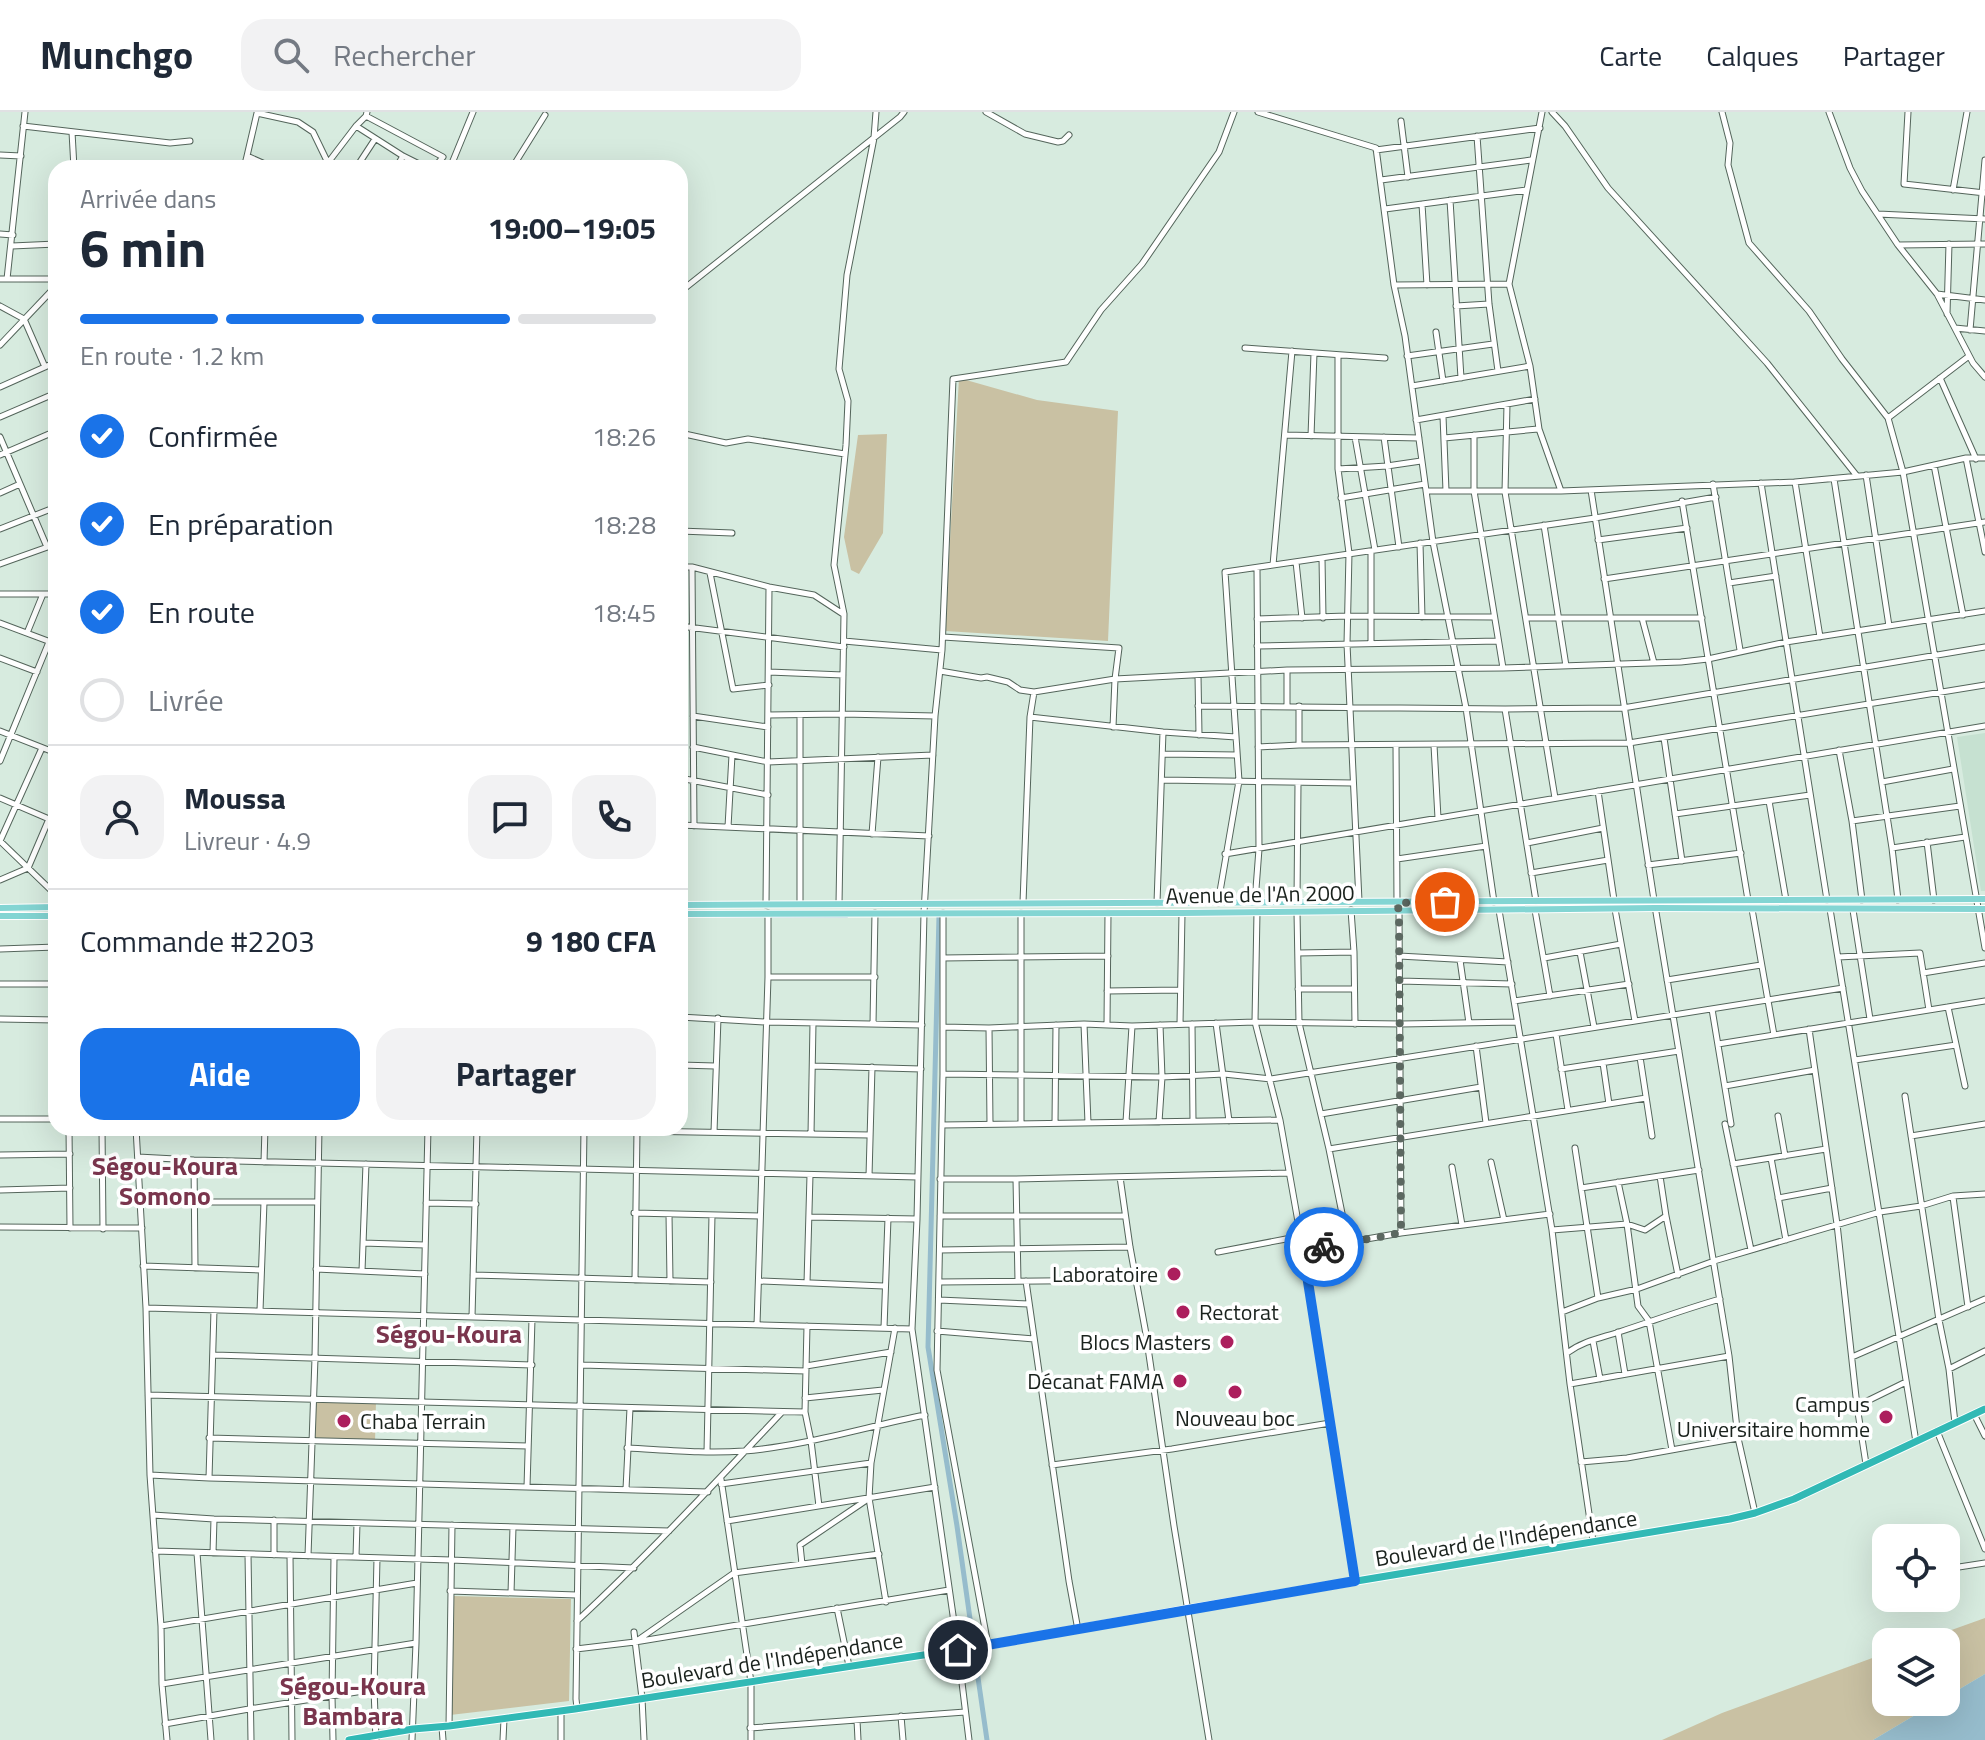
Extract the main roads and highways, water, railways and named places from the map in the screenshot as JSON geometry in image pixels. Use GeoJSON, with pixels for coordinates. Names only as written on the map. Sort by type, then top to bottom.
{"type":"FeatureCollection","features":[{"type":"Feature","properties":{"kind":"highway","name":"Boulevard de l'Indépendance"},"geometry":{"type":"LineString","coordinates":[[349,1740],[958,1650],[1730,1519],[1794,1499],[1985,1409]]}},
{"type":"Feature","properties":{"kind":"main road","name":"Avenue de l'An 2000"},"geometry":{"type":"LineString","coordinates":[[688,905],[1359,901],[1654,904],[1748,900],[1985,899]]}},
{"type":"Feature","properties":{"kind":"main road","name":"Avenue de l'An 2000"},"geometry":{"type":"LineString","coordinates":[[688,914],[1535,910],[1614,904]]}},
{"type":"Feature","properties":{"kind":"main road","name":"Avenue de l'An 2000"},"geometry":{"type":"LineString","coordinates":[[1654,904],[1752,909],[1981,909]]}},
{"type":"Feature","properties":{"kind":"main road"},"geometry":{"type":"LineString","coordinates":[[0,908],[48,907]]}},
{"type":"Feature","properties":{"kind":"main road"},"geometry":{"type":"LineString","coordinates":[[0,916],[48,916]]}},
{"type":"Feature","properties":{"kind":"water"},"geometry":{"type":"Polygon","coordinates":[[[1985,1674],[1985,1740],[1873,1740],[1913,1716],[1960,1716],[1960,1689],[1985,1674]]]}},
{"type":"Feature","properties":{"kind":"waterway"},"geometry":{"type":"LineString","coordinates":[[939,916],[928,1347],[973,1640]]}},
{"type":"Feature","properties":{"kind":"waterway"},"geometry":{"type":"LineString","coordinates":[[688,917],[847,917]]}},
{"type":"Feature","properties":{"kind":"waterway"},"geometry":{"type":"LineString","coordinates":[[974,1650],[987,1740]]}},
{"type":"Feature","properties":{"kind":"place","name":"Laboratoire"},"geometry":{"type":"Point","coordinates":[1174,1274]}},
{"type":"Feature","properties":{"kind":"place","name":"Rectorat"},"geometry":{"type":"Point","coordinates":[1183,1312]}},
{"type":"Feature","properties":{"kind":"place","name":"Blocs Masters"},"geometry":{"type":"Point","coordinates":[1227,1342]}},
{"type":"Feature","properties":{"kind":"place","name":"Décanat FAMA"},"geometry":{"type":"Point","coordinates":[1180,1381]}},
{"type":"Feature","properties":{"kind":"place","name":"Nouveau boc"},"geometry":{"type":"Point","coordinates":[1235,1392]}},
{"type":"Feature","properties":{"kind":"place","name":"Campus Universitaire homme"},"geometry":{"type":"Point","coordinates":[1886,1417]}},
{"type":"Feature","properties":{"kind":"place","name":"Chaba Terrain"},"geometry":{"type":"Point","coordinates":[344,1421]}},
{"type":"Feature","properties":{"kind":"district","name":"Ségou-Koura Somono"},"geometry":{"type":"Point","coordinates":[165,1181]}},
{"type":"Feature","properties":{"kind":"district","name":"Ségou-Koura"},"geometry":{"type":"Point","coordinates":[449,1334]}},
{"type":"Feature","properties":{"kind":"district","name":"Ségou-Koura Bambara"},"geometry":{"type":"Point","coordinates":[353,1701]}}]}
